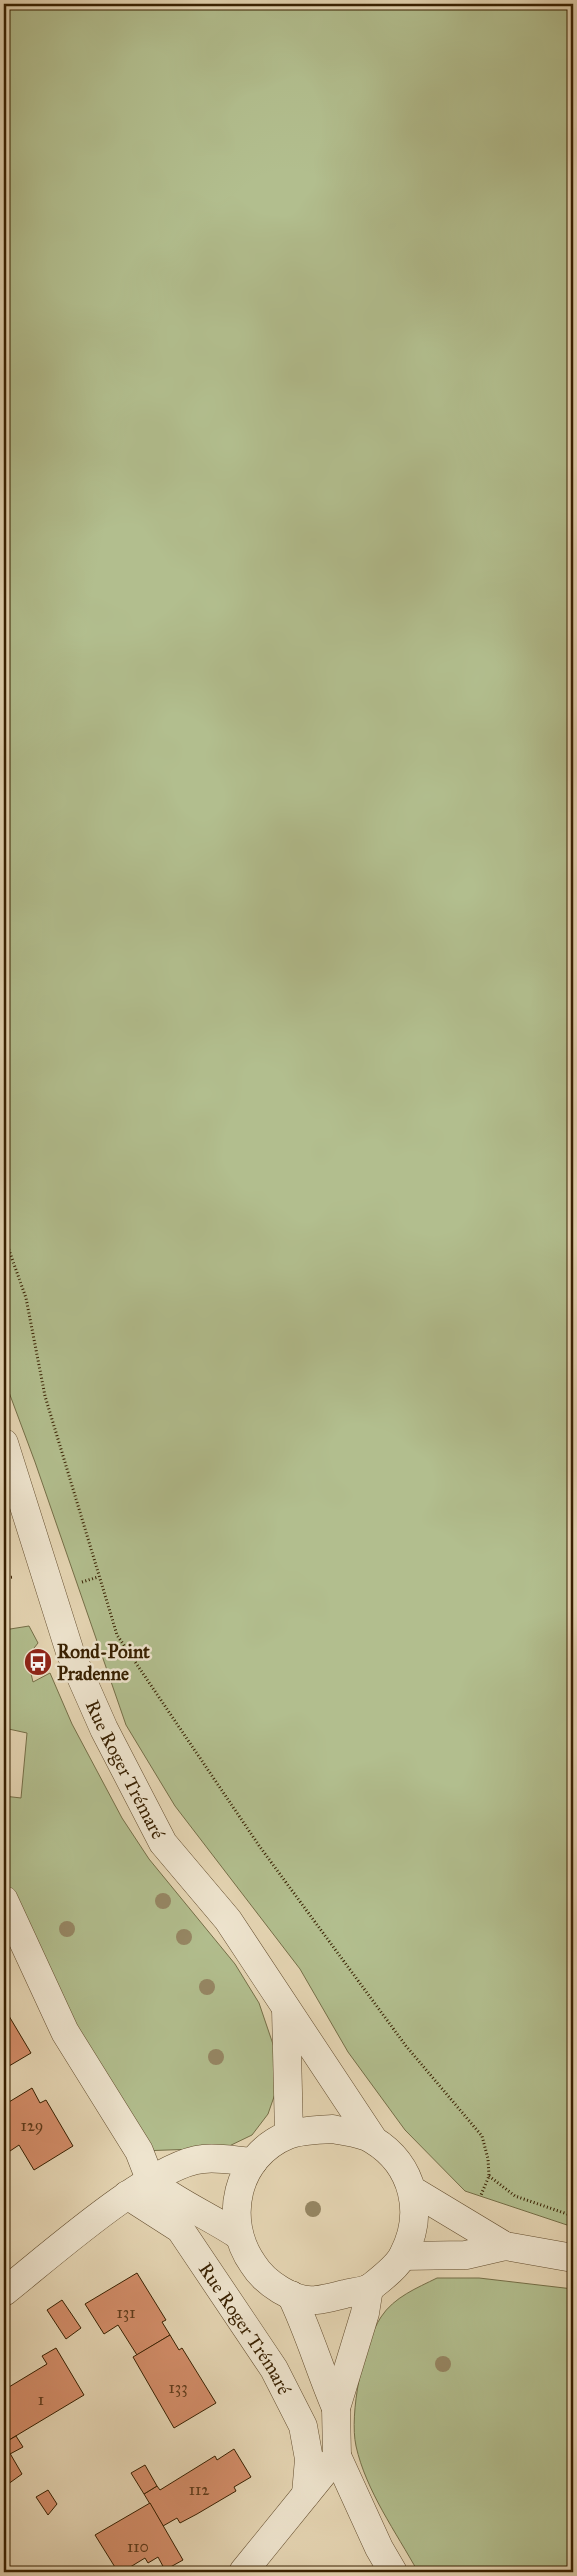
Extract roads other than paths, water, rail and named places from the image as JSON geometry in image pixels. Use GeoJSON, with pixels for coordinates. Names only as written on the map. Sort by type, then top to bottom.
{"type":"FeatureCollection","features":[{"type":"Feature","properties":{"kind":"street","name":"Rue Roger Trémaré"},"geometry":{"type":"LineString","coordinates":[[4,1443],[70,1652],[104,1729],[163,1843],[228,1920],[373,2139]]}},
{"type":"Feature","properties":{"kind":"street"},"geometry":{"type":"LineString","coordinates":[[4,1900],[65,2032],[139,2151],[150,2182],[172,2198],[199,2211],[238,2235]]}},
{"type":"Feature","properties":{"kind":"street"},"geometry":{"type":"LineString","coordinates":[[286,2009],[289,2134]]}},
{"type":"Feature","properties":{"kind":"street"},"geometry":{"type":"LineString","coordinates":[[333,2129],[373,2139],[401,2164],[412,2190],[415,2221],[403,2256],[369,2288],[314,2301],[291,2296],[260,2275],[243,2251],[238,2235],[236,2204],[239,2189],[253,2162],[264,2150],[289,2134],[333,2129]]}},
{"type":"Feature","properties":{"kind":"street"},"geometry":{"type":"LineString","coordinates":[[4,2292],[127,2195],[168,2170],[202,2159],[253,2162]]}},
{"type":"Feature","properties":{"kind":"street"},"geometry":{"type":"LineString","coordinates":[[412,2190],[505,2246],[573,2258]]}},
{"type":"Feature","properties":{"kind":"street","name":"Rue Roger Trémaré"},"geometry":{"type":"LineString","coordinates":[[127,2195],[180,2229],[274,2369],[303,2426],[309,2459],[306,2494]]}},
{"type":"Feature","properties":{"kind":"street"},"geometry":{"type":"LineString","coordinates":[[403,2256],[466,2255],[505,2246]]}},
{"type":"Feature","properties":{"kind":"street"},"geometry":{"type":"LineString","coordinates":[[369,2288],[365,2313],[336,2408],[336,2456],[379,2548],[393,2572]]}},
{"type":"Feature","properties":{"kind":"street"},"geometry":{"type":"LineString","coordinates":[[291,2296],[307,2329],[321,2374],[336,2408]]}},
{"type":"Feature","properties":{"kind":"street"},"geometry":{"type":"LineString","coordinates":[[244,2572],[336,2456]]}},
{"type":"Feature","properties":{"kind":"place","name":"Rond-Point Pradenne"},"geometry":{"type":"Point","coordinates":[38,1662]}}]}
